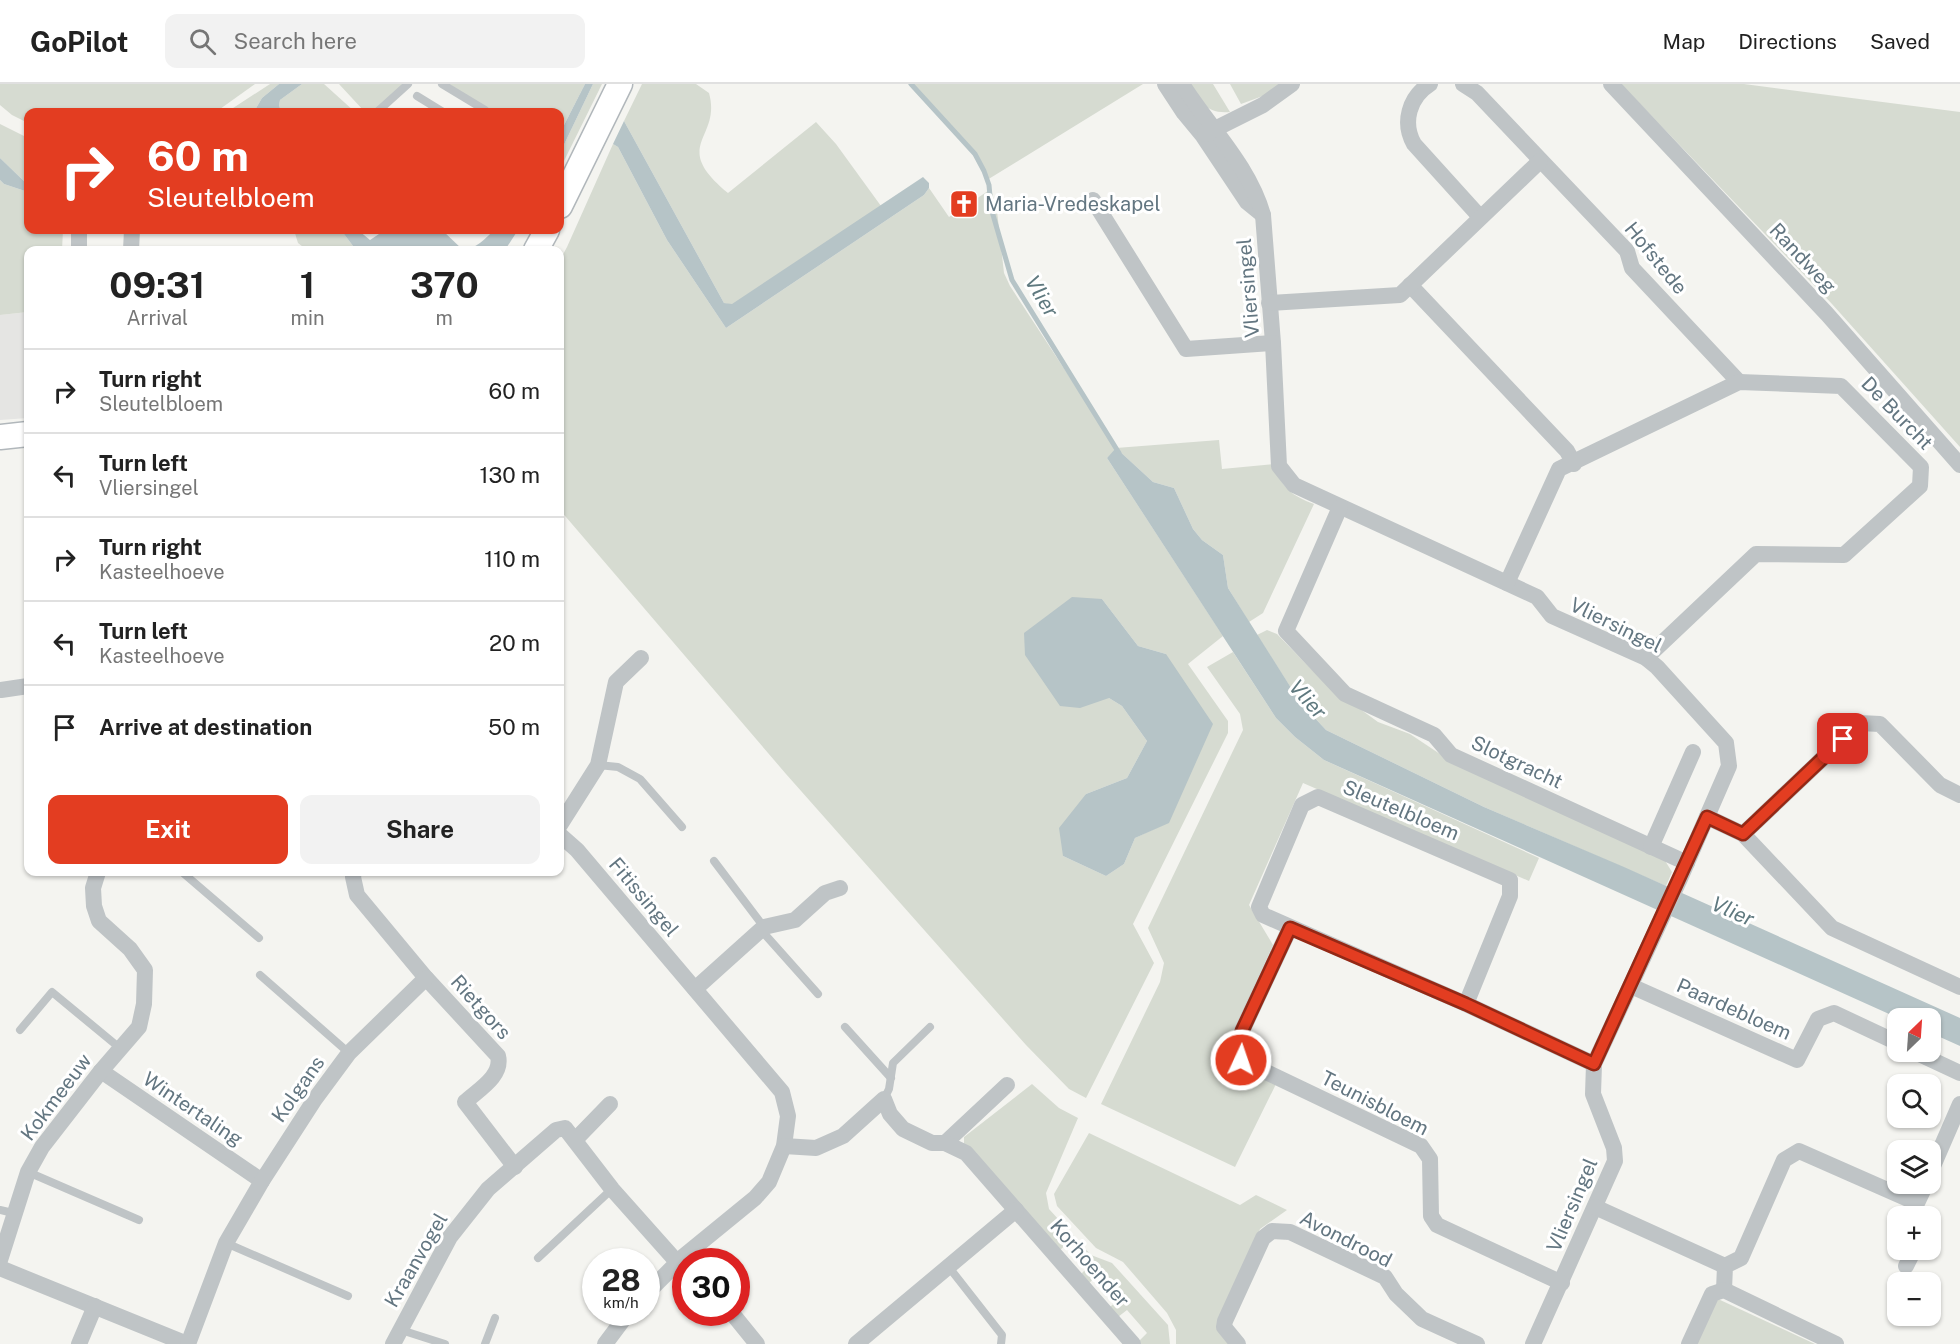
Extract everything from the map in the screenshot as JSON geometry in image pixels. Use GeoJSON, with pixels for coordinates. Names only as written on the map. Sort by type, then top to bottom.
{"type":"FeatureCollection","features":[{"type":"Feature","properties":{"kind":"street"},"geometry":{"type":"LineString","coordinates":[[564,192],[620,84]]}},
{"type":"Feature","properties":{"kind":"street","name":"Vliersingel"},"geometry":{"type":"LineString","coordinates":[[1165,84],[1184,114],[1209,132]]}},
{"type":"Feature","properties":{"kind":"street","name":"Vliersingel"},"geometry":{"type":"LineString","coordinates":[[1182,84],[1247,202],[1263,214],[1273,343],[1279,466],[1294,485],[1536,597],[1552,616],[1646,658],[1657,667],[1726,743],[1729,766],[1664,915],[1594,1064],[1593,1095],[1614,1148],[1615,1161],[1533,1344]]}},
{"type":"Feature","properties":{"kind":"street"},"geometry":{"type":"LineString","coordinates":[[1209,132],[1263,105],[1292,84]]}},
{"type":"Feature","properties":{"kind":"street"},"geometry":{"type":"LineString","coordinates":[[1430,84],[1418,94],[1412,103],[1408,113],[1408,135],[1480,217]]}},
{"type":"Feature","properties":{"kind":"street","name":"Hofstede"},"geometry":{"type":"LineString","coordinates":[[1463,84],[1477,93],[1627,252],[1632,268],[1739,382]]}},
{"type":"Feature","properties":{"kind":"street","name":"Randweg"},"geometry":{"type":"LineString","coordinates":[[1611,84],[1827,314],[1960,465]]}},
{"type":"Feature","properties":{"kind":"street"},"geometry":{"type":"LineString","coordinates":[[1269,303],[1400,295],[1540,161]]}},
{"type":"Feature","properties":{"kind":"street"},"geometry":{"type":"LineString","coordinates":[[1093,200],[1186,349],[1273,343]]}},
{"type":"Feature","properties":{"kind":"street"},"geometry":{"type":"LineString","coordinates":[[1410,285],[1567,451],[1574,464]]}},
{"type":"Feature","properties":{"kind":"street","name":"De Burcht"},"geometry":{"type":"LineString","coordinates":[[1507,583],[1559,469],[1574,464],[1739,382],[1841,386],[1921,467],[1920,486],[1844,555],[1756,554],[1646,658]]}},
{"type":"Feature","properties":{"kind":"street"},"geometry":{"type":"LineString","coordinates":[[0,437],[24,434]]}},
{"type":"Feature","properties":{"kind":"street","name":"Slotgracht"},"geometry":{"type":"LineString","coordinates":[[1340,507],[1286,631],[1345,694],[1434,735],[1451,755],[1687,863]]}},
{"type":"Feature","properties":{"kind":"street"},"geometry":{"type":"LineString","coordinates":[[564,819],[598,765],[616,682],[641,658]]}},
{"type":"Feature","properties":{"kind":"street"},"geometry":{"type":"LineString","coordinates":[[1,690],[24,687]]}},
{"type":"Feature","properties":{"kind":"street"},"geometry":{"type":"LineString","coordinates":[[1743,834],[1860,723],[1880,724],[1940,786],[1960,795]]}},
{"type":"Feature","properties":{"kind":"street"},"geometry":{"type":"LineString","coordinates":[[1651,847],[1693,753]]}},
{"type":"Feature","properties":{"kind":"street","name":"Sleutelbloem"},"geometry":{"type":"LineString","coordinates":[[1466,1004],[1510,896],[1510,880],[1318,797],[1302,805],[1258,907],[1263,915],[1466,1004],[1594,1064]]}},
{"type":"Feature","properties":{"kind":"street"},"geometry":{"type":"LineString","coordinates":[[1707,817],[1743,834],[1832,928],[1960,987]]}},
{"type":"Feature","properties":{"kind":"street","name":"Fitissingel"},"geometry":{"type":"LineString","coordinates":[[564,839],[577,850],[782,1092],[788,1116],[784,1146],[769,1182],[755,1198],[697,1248]]}},
{"type":"Feature","properties":{"kind":"street","name":"Kokmeeuw"},"geometry":{"type":"LineString","coordinates":[[0,1260],[7,1211],[42,1147],[101,1071],[139,1027],[144,1004],[144,970],[130,949],[99,921],[94,906],[93,888],[97,876]]}},
{"type":"Feature","properties":{"kind":"street","name":"Rietgors"},"geometry":{"type":"LineString","coordinates":[[353,876],[357,895],[426,978],[498,1056],[500,1064],[496,1074],[465,1102],[515,1167]]}},
{"type":"Feature","properties":{"kind":"street"},"geometry":{"type":"LineString","coordinates":[[695,989],[763,928],[795,920],[825,893],[840,888]]}},
{"type":"Feature","properties":{"kind":"street","name":"Teunisbloem"},"geometry":{"type":"LineString","coordinates":[[1290,928],[1242,1031],[1241,1060],[1421,1146],[1430,1159],[1431,1216],[1437,1225],[1562,1283]]}},
{"type":"Feature","properties":{"kind":"street","name":"Kolgans"},"geometry":{"type":"LineString","coordinates":[[188,1344],[226,1243],[261,1181],[315,1099],[349,1053],[426,978]]}},
{"type":"Feature","properties":{"kind":"street","name":"Paardebloem"},"geometry":{"type":"LineString","coordinates":[[1631,986],[1797,1060],[1818,1019],[1834,1013],[1887,1038]]}},
{"type":"Feature","properties":{"kind":"street"},"geometry":{"type":"LineString","coordinates":[[1936,1062],[1960,1073]]}},
{"type":"Feature","properties":{"kind":"street","name":"Wintertaling"},"geometry":{"type":"LineString","coordinates":[[101,1071],[261,1181]]}},
{"type":"Feature","properties":{"kind":"street"},"geometry":{"type":"LineString","coordinates":[[945,1143],[1007,1085]]}},
{"type":"Feature","properties":{"kind":"street"},"geometry":{"type":"LineString","coordinates":[[784,1146],[816,1148],[843,1136],[884,1098]]}},
{"type":"Feature","properties":{"kind":"street","name":"Korhoender"},"geometry":{"type":"LineString","coordinates":[[884,1098],[890,1114],[903,1129],[932,1143],[945,1143],[966,1153],[1133,1344]]}},
{"type":"Feature","properties":{"kind":"street"},"geometry":{"type":"LineString","coordinates":[[610,1104],[576,1139],[612,1189],[672,1249]]}},
{"type":"Feature","properties":{"kind":"street"},"geometry":{"type":"LineString","coordinates":[[1941,1157],[1954,1138],[1960,1104]]}},
{"type":"Feature","properties":{"kind":"street","name":"Kraanvogel"},"geometry":{"type":"LineString","coordinates":[[397,1337],[450,1237],[488,1189],[556,1130],[565,1128],[576,1139]]}},
{"type":"Feature","properties":{"kind":"street"},"geometry":{"type":"LineString","coordinates":[[1725,1266],[1741,1258],[1784,1160],[1799,1151],[1911,1206]]}},
{"type":"Feature","properties":{"kind":"street"},"geometry":{"type":"LineString","coordinates":[[1595,1207],[1725,1266]]}},
{"type":"Feature","properties":{"kind":"street"},"geometry":{"type":"LineString","coordinates":[[856,1344],[1016,1210]]}},
{"type":"Feature","properties":{"kind":"street","name":"Avondrood"},"geometry":{"type":"LineString","coordinates":[[1238,1344],[1224,1327],[1225,1321],[1263,1238],[1272,1231],[1290,1232],[1384,1278],[1396,1294],[1422,1318],[1477,1344]]}},
{"type":"Feature","properties":{"kind":"street"},"geometry":{"type":"LineString","coordinates":[[1906,1266],[1909,1260]]}},
{"type":"Feature","properties":{"kind":"street"},"geometry":{"type":"LineString","coordinates":[[1724,1290],[1725,1266]]}},
{"type":"Feature","properties":{"kind":"street"},"geometry":{"type":"LineString","coordinates":[[0,1268],[188,1344]]}},
{"type":"Feature","properties":{"kind":"street","name":"Fitissingel"},"geometry":{"type":"LineString","coordinates":[[660,1281],[672,1270]]}},
{"type":"Feature","properties":{"kind":"street"},"geometry":{"type":"LineString","coordinates":[[1689,1344],[1712,1294],[1724,1290],[1836,1344]]}},
{"type":"Feature","properties":{"kind":"street"},"geometry":{"type":"LineString","coordinates":[[80,1344],[95,1306]]}},
{"type":"Feature","properties":{"kind":"street"},"geometry":{"type":"LineString","coordinates":[[605,1344],[618,1326]]}},
{"type":"Feature","properties":{"kind":"street"},"geometry":{"type":"LineString","coordinates":[[742,1326],[757,1344]]}},
{"type":"Feature","properties":{"kind":"lane"},"geometry":{"type":"LineString","coordinates":[[381,108],[408,84]]}},
{"type":"Feature","properties":{"kind":"lane"},"geometry":{"type":"LineString","coordinates":[[442,84],[482,108]]}},
{"type":"Feature","properties":{"kind":"lane"},"geometry":{"type":"LineString","coordinates":[[417,96],[436,108]]}},
{"type":"Feature","properties":{"kind":"lane"},"geometry":{"type":"LineString","coordinates":[[598,765],[618,767],[640,779],[682,827]]}},
{"type":"Feature","properties":{"kind":"lane"},"geometry":{"type":"LineString","coordinates":[[714,861],[763,928],[818,994]]}},
{"type":"Feature","properties":{"kind":"lane"},"geometry":{"type":"LineString","coordinates":[[187,876],[258,938]]}},
{"type":"Feature","properties":{"kind":"lane"},"geometry":{"type":"LineString","coordinates":[[260,975],[349,1053]]}},
{"type":"Feature","properties":{"kind":"lane","name":"Kokmeeuw"},"geometry":{"type":"LineString","coordinates":[[20,1030],[52,992],[121,1049]]}},
{"type":"Feature","properties":{"kind":"lane"},"geometry":{"type":"LineString","coordinates":[[845,1027],[891,1078]]}},
{"type":"Feature","properties":{"kind":"lane"},"geometry":{"type":"LineString","coordinates":[[884,1098],[889,1089],[892,1063],[930,1027]]}},
{"type":"Feature","properties":{"kind":"lane","name":"Kokmeeuw"},"geometry":{"type":"LineString","coordinates":[[28,1172],[139,1220]]}},
{"type":"Feature","properties":{"kind":"lane"},"geometry":{"type":"LineString","coordinates":[[538,1258],[612,1189]]}},
{"type":"Feature","properties":{"kind":"lane"},"geometry":{"type":"LineString","coordinates":[[226,1243],[348,1296]]}},
{"type":"Feature","properties":{"kind":"lane"},"geometry":{"type":"LineString","coordinates":[[948,1266],[1002,1335],[1001,1344]]}},
{"type":"Feature","properties":{"kind":"lane"},"geometry":{"type":"LineString","coordinates":[[485,1344],[495,1318]]}},
{"type":"Feature","properties":{"kind":"lane","name":"Kraanvogel"},"geometry":{"type":"LineString","coordinates":[[397,1337],[446,1344]]}},
{"type":"Feature","properties":{"kind":"shaded area"},"geometry":{"type":"Polygon","coordinates":[[[0,84],[255,84],[221,108],[24,108],[24,121],[0,105],[0,84]]]}},
{"type":"Feature","properties":{"kind":"shaded area"},"geometry":{"type":"Polygon","coordinates":[[[270,84],[279,84],[262,98],[256,108],[233,108],[270,84]]]}},
{"type":"Feature","properties":{"kind":"shaded area"},"geometry":{"type":"Polygon","coordinates":[[[279,84],[302,84],[280,100],[280,108],[256,108],[262,98],[279,84]]]}},
{"type":"Feature","properties":{"kind":"shaded area"},"geometry":{"type":"Polygon","coordinates":[[[302,84],[324,84],[351,108],[280,108],[280,100],[302,84]]]}},
{"type":"Feature","properties":{"kind":"shaded area"},"geometry":{"type":"Polygon","coordinates":[[[339,84],[404,84],[378,108],[361,108],[339,84]]]}},
{"type":"Feature","properties":{"kind":"shaded area"},"geometry":{"type":"Polygon","coordinates":[[[449,84],[585,84],[564,125],[564,108],[487,108],[449,84]]]}},
{"type":"Feature","properties":{"kind":"shaded area"},"geometry":{"type":"Polygon","coordinates":[[[585,84],[593,84],[564,145],[564,125],[585,84]]]}},
{"type":"Feature","properties":{"kind":"shaded area"},"geometry":{"type":"Polygon","coordinates":[[[593,84],[602,84],[564,161],[564,145],[593,84]]]}},
{"type":"Feature","properties":{"kind":"shaded area"},"geometry":{"type":"Polygon","coordinates":[[[642,84],[696,84],[709,93],[711,109],[709,122],[699,152],[702,163],[711,177],[728,193],[816,122],[836,144],[881,206],[732,305],[724,303],[624,121],[642,84]]]}},
{"type":"Feature","properties":{"kind":"shaded area"},"geometry":{"type":"Polygon","coordinates":[[[908,84],[1143,84],[987,180],[972,153],[908,84]]]}},
{"type":"Feature","properties":{"kind":"shaded area"},"geometry":{"type":"Polygon","coordinates":[[[1187,84],[1213,84],[1230,112],[1209,109],[1187,84]]]}},
{"type":"Feature","properties":{"kind":"shaded area"},"geometry":{"type":"Polygon","coordinates":[[[1230,84],[1283,84],[1271,93],[1241,104],[1230,84]]]}},
{"type":"Feature","properties":{"kind":"shaded area"},"geometry":{"type":"Polygon","coordinates":[[[1621,84],[1744,84],[1960,112],[1960,447],[1832,304],[1621,84]]]}},
{"type":"Feature","properties":{"kind":"shaded area"},"geometry":{"type":"Polygon","coordinates":[[[624,121],[724,303],[732,304],[923,177],[929,183],[929,188],[924,195],[726,328],[667,240],[618,147],[613,144],[624,121]]]}},
{"type":"Feature","properties":{"kind":"shaded area"},"geometry":{"type":"Polygon","coordinates":[[[0,124],[24,136],[24,181],[0,158],[0,124]]]}},
{"type":"Feature","properties":{"kind":"shaded area"},"geometry":{"type":"Polygon","coordinates":[[[613,144],[618,147],[667,240],[726,328],[924,195],[929,188],[949,217],[991,189],[997,211],[1004,273],[1010,286],[1116,448],[1219,440],[1222,469],[1275,464],[1280,479],[1288,490],[1299,498],[1314,504],[1263,613],[1249,622],[1228,588],[1223,555],[1202,540],[1193,529],[1174,488],[1153,482],[1117,449],[1107,458],[1223,636],[1188,664],[1228,721],[1228,733],[1133,924],[1154,963],[1086,1098],[1069,1089],[1026,1045],[786,774],[564,515],[564,253],[613,144]],[[1102,599],[1109,698],[1122,706],[1147,741],[1127,778],[1086,794],[1063,856],[1106,876],[1124,864],[1135,838],[1169,822],[1166,654],[1138,646],[1102,599]]]}},
{"type":"Feature","properties":{"kind":"shaded area"},"geometry":{"type":"Polygon","coordinates":[[[0,158],[24,181],[24,191],[4,184],[0,180],[0,158]]]}},
{"type":"Feature","properties":{"kind":"shaded area"},"geometry":{"type":"Polygon","coordinates":[[[0,180],[4,184],[24,191],[24,234],[63,234],[62,246],[24,246],[24,312],[0,315],[0,180]]]}},
{"type":"Feature","properties":{"kind":"shaded area"},"geometry":{"type":"Polygon","coordinates":[[[295,234],[344,234],[353,246],[302,246],[298,243],[295,234]]]}},
{"type":"Feature","properties":{"kind":"shaded area"},"geometry":{"type":"Polygon","coordinates":[[[344,234],[363,234],[370,240],[379,234],[446,234],[459,246],[353,246],[344,234]]]}},
{"type":"Feature","properties":{"kind":"shaded area"},"geometry":{"type":"Polygon","coordinates":[[[490,234],[515,234],[508,246],[476,246],[490,234]]]}},
{"type":"Feature","properties":{"kind":"shaded area"},"geometry":{"type":"Polygon","coordinates":[[[24,312],[24,418],[0,420],[0,315],[24,312]]]}},
{"type":"Feature","properties":{"kind":"shaded area"},"geometry":{"type":"Polygon","coordinates":[[[1116,448],[1153,482],[1174,488],[1193,529],[1202,540],[1223,555],[1228,588],[1300,702],[1326,730],[1484,807],[1624,867],[1938,1008],[1887,1008],[1887,1013],[1324,760],[1276,718],[1107,458],[1116,448]]]}},
{"type":"Feature","properties":{"kind":"shaded area"},"geometry":{"type":"Polygon","coordinates":[[[1072,597],[1102,599],[1138,646],[1166,654],[1213,724],[1169,823],[1135,838],[1124,864],[1106,876],[1063,856],[1059,828],[1086,794],[1127,778],[1147,741],[1122,706],[1109,698],[1080,708],[1060,706],[1025,655],[1024,633],[1072,597]]]}},
{"type":"Feature","properties":{"kind":"shaded area"},"geometry":{"type":"Polygon","coordinates":[[[1267,630],[1277,634],[1311,669],[1378,722],[1410,734],[1443,756],[1664,859],[1672,872],[1666,886],[1484,807],[1326,730],[1300,702],[1257,635],[1267,630]]]}},
{"type":"Feature","properties":{"kind":"shaded area"},"geometry":{"type":"Polygon","coordinates":[[[1233,652],[1276,718],[1324,760],[1539,858],[1529,881],[1303,783],[1249,905],[1273,945],[1222,1057],[1276,1084],[1235,1167],[1101,1104],[1160,982],[1164,963],[1148,928],[1243,730],[1240,714],[1207,667],[1233,652]]]}},
{"type":"Feature","properties":{"kind":"shaded area"},"geometry":{"type":"Polygon","coordinates":[[[1941,1009],[1960,1018],[1960,1046],[1941,1037],[1941,1009]]]}},
{"type":"Feature","properties":{"kind":"shaded area"},"geometry":{"type":"Polygon","coordinates":[[[1032,1084],[1059,1108],[1078,1118],[1046,1193],[1049,1209],[1091,1255],[1112,1263],[1168,1325],[1170,1344],[1140,1344],[1140,1340],[1147,1333],[1127,1310],[1118,1317],[1110,1307],[1119,1299],[1098,1275],[1089,1283],[1081,1274],[1089,1266],[1069,1242],[1060,1250],[964,1144],[964,1137],[1032,1084]]]}},
{"type":"Feature","properties":{"kind":"shaded area"},"geometry":{"type":"Polygon","coordinates":[[[1089,1133],[1240,1205],[1256,1195],[1287,1210],[1260,1229],[1218,1327],[1232,1344],[1176,1344],[1176,1330],[1167,1313],[1123,1262],[1096,1248],[1057,1206],[1054,1194],[1089,1133]]]}},
{"type":"Feature","properties":{"kind":"shaded area"},"geometry":{"type":"Polygon","coordinates":[[[1718,1299],[1815,1344],[1695,1344],[1718,1299]]]}},
{"type":"Feature","properties":{"kind":"waterway","name":"Vlier"},"geometry":{"type":"LineString","coordinates":[[911,84],[975,154],[989,185],[991,208],[1012,280],[1119,453]]}},
{"type":"Feature","properties":{"kind":"place","name":"Maria-Vredeskapel"},"geometry":{"type":"Point","coordinates":[964,204]}},
{"type":"Feature","properties":{"kind":"route"},"geometry":{"type":"LineString","coordinates":[[1241,1060],[1242,1031],[1290,928],[1466,1004],[1594,1064],[1707,817],[1743,834],[1843,739]]}}]}
